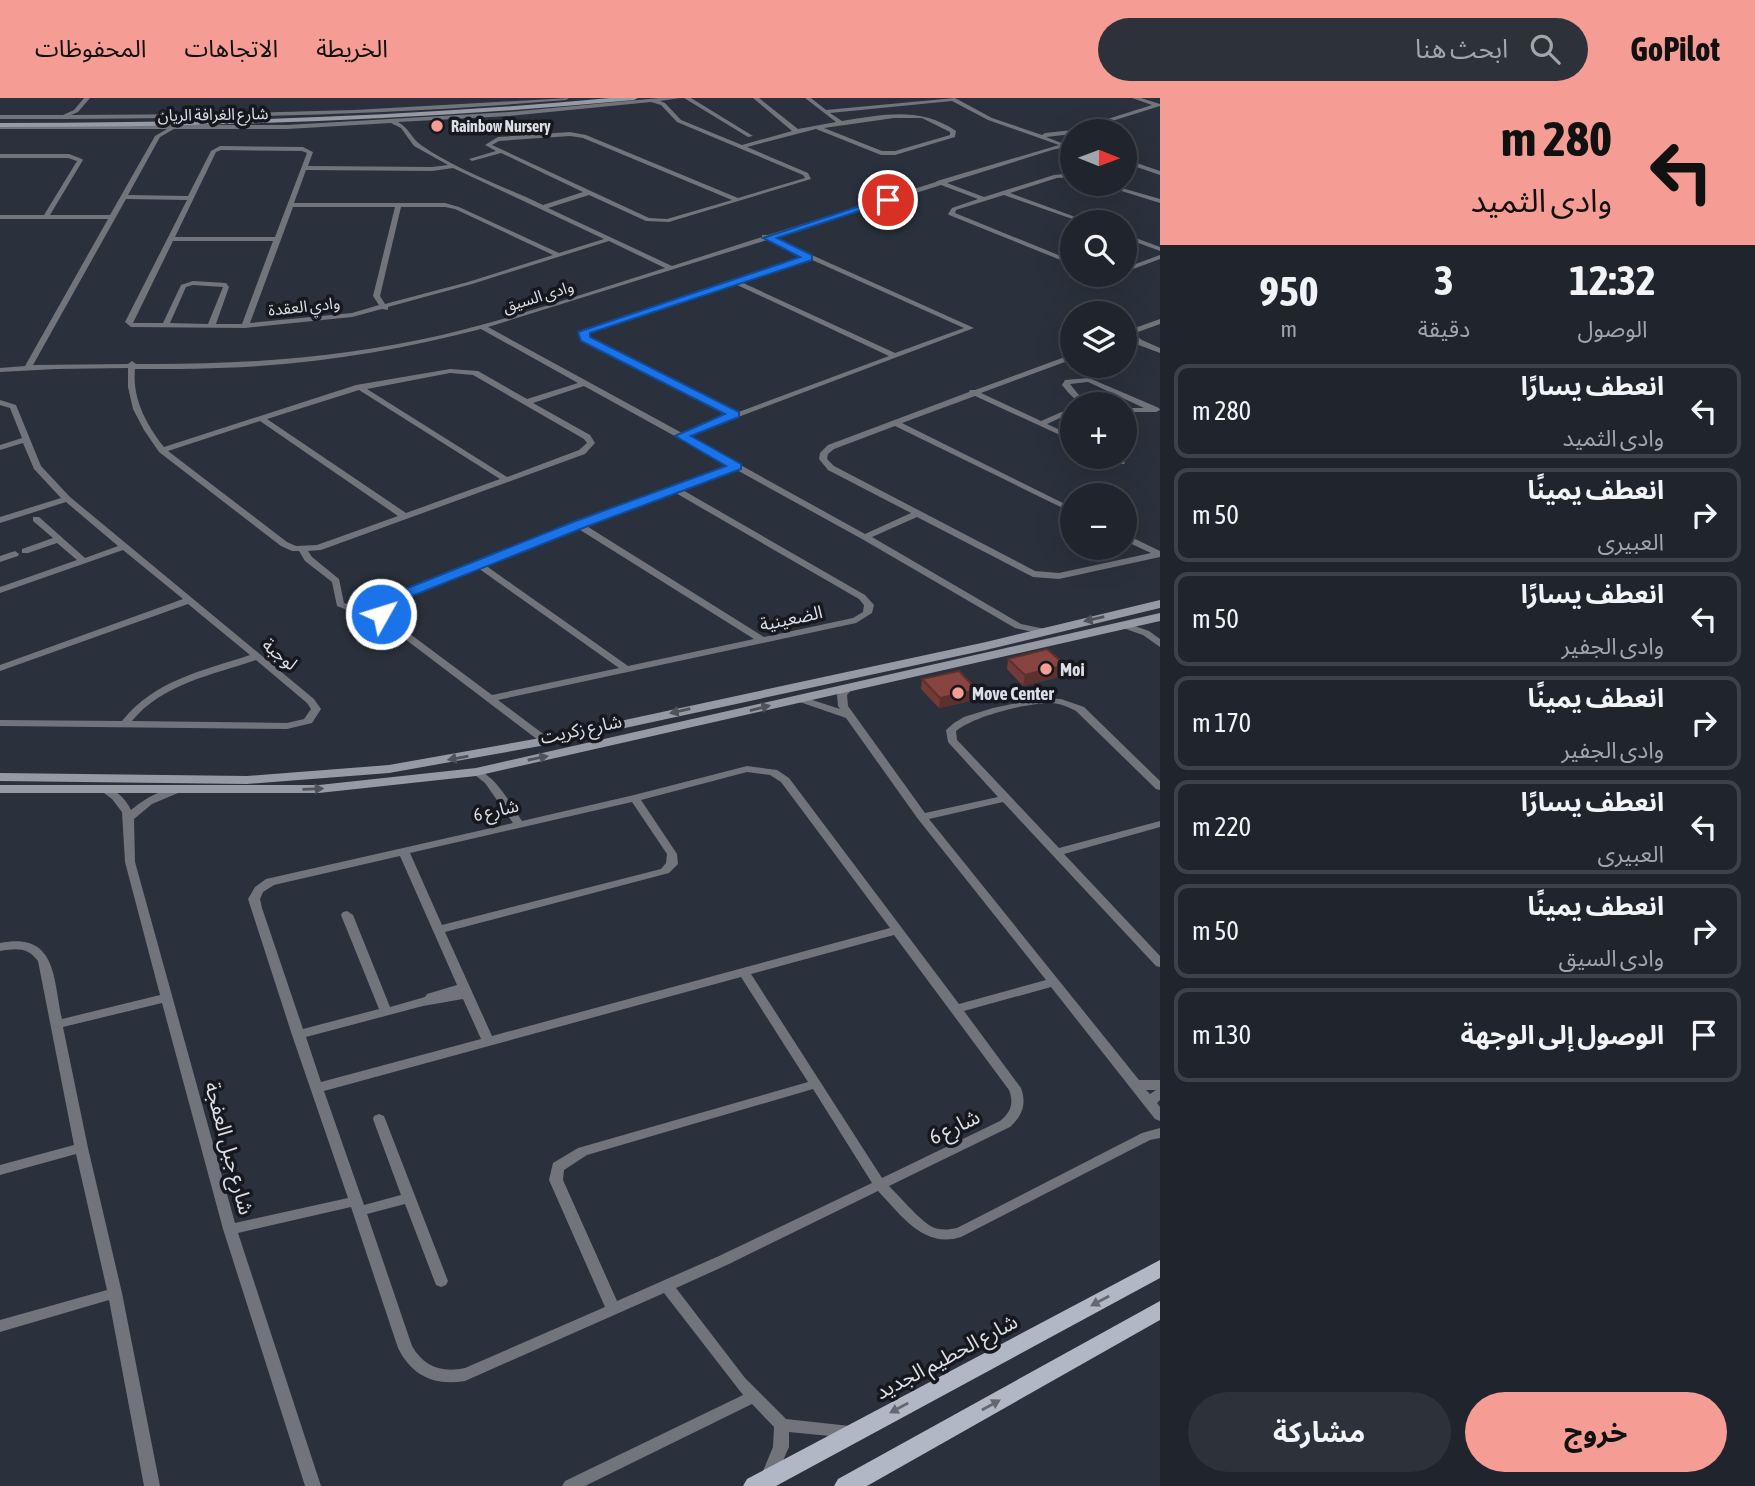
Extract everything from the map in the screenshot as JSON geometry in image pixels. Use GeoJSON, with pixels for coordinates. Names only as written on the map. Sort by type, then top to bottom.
{"type":"FeatureCollection","features":[{"type":"Feature","properties":{"kind":"main road","name":"شارع الغرافة الريان"},"geometry":{"type":"LineString","coordinates":[[0,118],[351,115],[493,108],[601,98]]}},
{"type":"Feature","properties":{"kind":"main road","name":"شارع الغرافة الريان"},"geometry":{"type":"LineString","coordinates":[[0,126],[195,127],[432,117],[634,98]]}},
{"type":"Feature","properties":{"kind":"main road"},"geometry":{"type":"LineString","coordinates":[[34,119],[47,117]]}},
{"type":"Feature","properties":{"kind":"main road"},"geometry":{"type":"LineString","coordinates":[[99,118],[116,119]]}},
{"type":"Feature","properties":{"kind":"main road"},"geometry":{"type":"LineString","coordinates":[[359,120],[372,122]]}},
{"type":"Feature","properties":{"kind":"main road"},"geometry":{"type":"LineString","coordinates":[[128,125],[139,128]]}},
{"type":"Feature","properties":{"kind":"main road","name":"شارع زكريت"},"geometry":{"type":"LineString","coordinates":[[0,777],[271,779],[389,769],[546,741],[1019,632],[1042,631],[1160,604]]}},
{"type":"Feature","properties":{"kind":"main road","name":"شارع زكريت"},"geometry":{"type":"LineString","coordinates":[[0,789],[174,791],[350,787],[485,774],[849,687],[1123,625],[1151,623]]}},
{"type":"Feature","properties":{"kind":"main road","name":"شارع الحطيم الجديد"},"geometry":{"type":"LineString","coordinates":[[761,1483],[1160,1268]]}},
{"type":"Feature","properties":{"kind":"main road"},"geometry":{"type":"LineString","coordinates":[[846,1486],[1160,1310]]}},
{"type":"Feature","properties":{"kind":"street"},"geometry":{"type":"LineString","coordinates":[[79,114],[87,98]]}},
{"type":"Feature","properties":{"kind":"street"},"geometry":{"type":"LineString","coordinates":[[454,98],[459,107]]}},
{"type":"Feature","properties":{"kind":"street"},"geometry":{"type":"LineString","coordinates":[[0,118],[79,114],[99,118],[288,115],[459,107],[566,98]]}},
{"type":"Feature","properties":{"kind":"street","name":"شارع الغرافة الريان"},"geometry":{"type":"LineString","coordinates":[[0,126],[172,129],[408,121],[677,98]]}},
{"type":"Feature","properties":{"kind":"street"},"geometry":{"type":"LineString","coordinates":[[687,98],[750,136]]}},
{"type":"Feature","properties":{"kind":"street"},"geometry":{"type":"LineString","coordinates":[[756,98],[796,131]]}},
{"type":"Feature","properties":{"kind":"street"},"geometry":{"type":"LineString","coordinates":[[808,98],[842,124]]}},
{"type":"Feature","properties":{"kind":"street"},"geometry":{"type":"LineString","coordinates":[[825,112],[950,98],[990,119],[1047,138],[1060,139]]}},
{"type":"Feature","properties":{"kind":"street"},"geometry":{"type":"LineString","coordinates":[[1135,98],[1159,106]]}},
{"type":"Feature","properties":{"kind":"street"},"geometry":{"type":"LineString","coordinates":[[663,104],[670,99]]}},
{"type":"Feature","properties":{"kind":"street"},"geometry":{"type":"LineString","coordinates":[[963,99],[1047,138],[1060,139]]}},
{"type":"Feature","properties":{"kind":"street"},"geometry":{"type":"LineString","coordinates":[[649,101],[663,104],[679,121],[809,177],[738,200],[658,221],[648,220],[587,193],[488,145],[498,139],[584,136],[738,200]]}},
{"type":"Feature","properties":{"kind":"street"},"geometry":{"type":"LineString","coordinates":[[1125,119],[1159,106]]}},
{"type":"Feature","properties":{"kind":"street"},"geometry":{"type":"LineString","coordinates":[[743,147],[817,127],[920,117],[953,131],[953,135],[895,153],[881,153],[817,127]]}},
{"type":"Feature","properties":{"kind":"street"},"geometry":{"type":"LineString","coordinates":[[391,121],[402,127],[416,145],[454,166],[668,267]]}},
{"type":"Feature","properties":{"kind":"street"},"geometry":{"type":"LineString","coordinates":[[402,127],[408,121]]}},
{"type":"Feature","properties":{"kind":"street"},"geometry":{"type":"LineString","coordinates":[[153,128],[158,131],[159,136]]}},
{"type":"Feature","properties":{"kind":"street"},"geometry":{"type":"LineString","coordinates":[[29,366],[159,136],[172,129]]}},
{"type":"Feature","properties":{"kind":"street"},"geometry":{"type":"LineString","coordinates":[[720,138],[743,131]]}},
{"type":"Feature","properties":{"kind":"street","name":"وادى السيق"},"geometry":{"type":"LineString","coordinates":[[938,182],[1044,146],[1047,138]]}},
{"type":"Feature","properties":{"kind":"street","name":"وادى السيق"},"geometry":{"type":"LineString","coordinates":[[0,368],[132,364],[227,366],[320,358],[407,345],[481,326],[1060,144]]}},
{"type":"Feature","properties":{"kind":"street","name":"وادي العقدة"},"geometry":{"type":"LineString","coordinates":[[304,168],[309,150],[218,148],[214,151],[130,322],[134,326],[294,323],[398,304],[610,239]]}},
{"type":"Feature","properties":{"kind":"street"},"geometry":{"type":"LineString","coordinates":[[472,159],[500,152]]}},
{"type":"Feature","properties":{"kind":"street"},"geometry":{"type":"LineString","coordinates":[[0,156],[69,156],[80,160],[46,217]]}},
{"type":"Feature","properties":{"kind":"street"},"geometry":{"type":"LineString","coordinates":[[245,326],[304,168],[436,169],[454,166]]}},
{"type":"Feature","properties":{"kind":"street"},"geometry":{"type":"LineString","coordinates":[[1138,168],[1160,175]]}},
{"type":"Feature","properties":{"kind":"street"},"geometry":{"type":"LineString","coordinates":[[1060,176],[954,209],[951,214],[1060,258]]}},
{"type":"Feature","properties":{"kind":"street"},"geometry":{"type":"LineString","coordinates":[[938,182],[985,200]]}},
{"type":"Feature","properties":{"kind":"street"},"geometry":{"type":"LineString","coordinates":[[544,207],[587,193]]}},
{"type":"Feature","properties":{"kind":"street"},"geometry":{"type":"LineString","coordinates":[[1005,193],[1060,213]]}},
{"type":"Feature","properties":{"kind":"street"},"geometry":{"type":"LineString","coordinates":[[1138,195],[1160,201]]}},
{"type":"Feature","properties":{"kind":"street"},"geometry":{"type":"LineString","coordinates":[[124,197],[190,198]]}},
{"type":"Feature","properties":{"kind":"street"},"geometry":{"type":"LineString","coordinates":[[290,205],[444,205],[457,208],[559,255]]}},
{"type":"Feature","properties":{"kind":"street"},"geometry":{"type":"LineString","coordinates":[[385,307],[377,300],[398,206]]}},
{"type":"Feature","properties":{"kind":"street"},"geometry":{"type":"LineString","coordinates":[[0,217],[113,218]]}},
{"type":"Feature","properties":{"kind":"street"},"geometry":{"type":"LineString","coordinates":[[681,436],[970,328],[765,237]]}},
{"type":"Feature","properties":{"kind":"street"},"geometry":{"type":"LineString","coordinates":[[170,239],[278,239]]}},
{"type":"Feature","properties":{"kind":"street"},"geometry":{"type":"LineString","coordinates":[[1137,240],[1160,249]]}},
{"type":"Feature","properties":{"kind":"street"},"geometry":{"type":"LineString","coordinates":[[735,415],[585,338],[584,332],[809,257]]}},
{"type":"Feature","properties":{"kind":"street"},"geometry":{"type":"LineString","coordinates":[[1137,266],[1160,257]]}},
{"type":"Feature","properties":{"kind":"street"},"geometry":{"type":"LineString","coordinates":[[734,281],[895,356]]}},
{"type":"Feature","properties":{"kind":"street"},"geometry":{"type":"LineString","coordinates":[[165,326],[183,286],[193,283],[224,284],[226,288],[211,326]]}},
{"type":"Feature","properties":{"kind":"street"},"geometry":{"type":"LineString","coordinates":[[379,293],[398,304]]}},
{"type":"Feature","properties":{"kind":"street"},"geometry":{"type":"LineString","coordinates":[[1137,330],[1160,321]]}},
{"type":"Feature","properties":{"kind":"street"},"geometry":{"type":"LineString","coordinates":[[481,326],[865,537],[1019,632]]}},
{"type":"Feature","properties":{"kind":"street"},"geometry":{"type":"LineString","coordinates":[[1137,341],[1160,351]]}},
{"type":"Feature","properties":{"kind":"street"},"geometry":{"type":"LineString","coordinates":[[1060,361],[831,447],[824,453],[824,459],[831,468],[916,514],[1023,570],[1042,576],[1066,575],[1160,554]]}},
{"type":"Feature","properties":{"kind":"street"},"geometry":{"type":"LineString","coordinates":[[132,364],[130,390],[145,426],[162,450],[285,544],[303,550],[318,548],[582,452],[591,443],[587,437],[527,402],[475,373],[463,370],[359,387],[162,450]]}},
{"type":"Feature","properties":{"kind":"street"},"geometry":{"type":"LineString","coordinates":[[1071,392],[1066,385],[1068,382],[1089,380],[1116,392]]}},
{"type":"Feature","properties":{"kind":"street"},"geometry":{"type":"LineString","coordinates":[[527,402],[585,383]]}},
{"type":"Feature","properties":{"kind":"street"},"geometry":{"type":"LineString","coordinates":[[359,387],[505,479]]}},
{"type":"Feature","properties":{"kind":"street"},"geometry":{"type":"LineString","coordinates":[[972,392],[1060,433]]}},
{"type":"Feature","properties":{"kind":"street","name":"لوجبة"},"geometry":{"type":"LineString","coordinates":[[0,402],[13,407],[37,467],[67,499],[315,705],[316,709],[313,717],[302,724],[286,726],[0,723]]}},
{"type":"Feature","properties":{"kind":"street"},"geometry":{"type":"LineString","coordinates":[[1137,402],[1158,411]]}},
{"type":"Feature","properties":{"kind":"street"},"geometry":{"type":"LineString","coordinates":[[1137,410],[1158,411]]}},
{"type":"Feature","properties":{"kind":"street"},"geometry":{"type":"LineString","coordinates":[[1040,424],[1060,415]]}},
{"type":"Feature","properties":{"kind":"street"},"geometry":{"type":"LineString","coordinates":[[261,418],[404,516]]}},
{"type":"Feature","properties":{"kind":"street"},"geometry":{"type":"LineString","coordinates":[[895,423],[1060,505]]}},
{"type":"Feature","properties":{"kind":"street"},"geometry":{"type":"LineString","coordinates":[[0,448],[25,440]]}},
{"type":"Feature","properties":{"kind":"street"},"geometry":{"type":"LineString","coordinates":[[381,610],[387,602],[397,597],[736,466]]}},
{"type":"Feature","properties":{"kind":"street","name":"الضعينية"},"geometry":{"type":"LineString","coordinates":[[489,699],[856,620],[867,614],[869,605],[863,597],[675,489]]}},
{"type":"Feature","properties":{"kind":"street"},"geometry":{"type":"LineString","coordinates":[[0,520],[67,499]]}},
{"type":"Feature","properties":{"kind":"street"},"geometry":{"type":"LineString","coordinates":[[865,537],[916,514]]}},
{"type":"Feature","properties":{"kind":"street"},"geometry":{"type":"LineString","coordinates":[[36,519],[83,561]]}},
{"type":"Feature","properties":{"kind":"street"},"geometry":{"type":"LineString","coordinates":[[578,525],[762,640]]}},
{"type":"Feature","properties":{"kind":"street"},"geometry":{"type":"LineString","coordinates":[[25,551],[59,540]]}},
{"type":"Feature","properties":{"kind":"street"},"geometry":{"type":"LineString","coordinates":[[1137,543],[1160,554]]}},
{"type":"Feature","properties":{"kind":"street"},"geometry":{"type":"LineString","coordinates":[[0,590],[124,547]]}},
{"type":"Feature","properties":{"kind":"street"},"geometry":{"type":"LineString","coordinates":[[303,550],[308,559],[336,581],[340,604],[352,609],[381,610]]}},
{"type":"Feature","properties":{"kind":"street"},"geometry":{"type":"LineString","coordinates":[[0,559],[15,554]]}},
{"type":"Feature","properties":{"kind":"street"},"geometry":{"type":"LineString","coordinates":[[479,565],[626,669]]}},
{"type":"Feature","properties":{"kind":"street"},"geometry":{"type":"LineString","coordinates":[[0,668],[188,600]]}},
{"type":"Feature","properties":{"kind":"street"},"geometry":{"type":"LineString","coordinates":[[381,610],[387,621],[546,741]]}},
{"type":"Feature","properties":{"kind":"street"},"geometry":{"type":"LineString","coordinates":[[1151,623],[1160,644]]}},
{"type":"Feature","properties":{"kind":"street"},"geometry":{"type":"LineString","coordinates":[[125,724],[137,707],[156,693],[256,657]]}},
{"type":"Feature","properties":{"kind":"street"},"geometry":{"type":"LineString","coordinates":[[849,687],[841,700],[848,715],[922,817],[1136,1085],[1155,1097],[1160,1116]]}},
{"type":"Feature","properties":{"kind":"street"},"geometry":{"type":"LineString","coordinates":[[800,699],[848,715]]}},
{"type":"Feature","properties":{"kind":"street"},"geometry":{"type":"LineString","coordinates":[[1160,787],[1080,709],[1068,703],[1048,700],[966,719],[951,730],[950,735],[956,745],[1160,963]]}},
{"type":"Feature","properties":{"kind":"street"},"geometry":{"type":"LineString","coordinates":[[527,745],[528,728]]}},
{"type":"Feature","properties":{"kind":"street","name":"شارع 6"},"geometry":{"type":"LineString","coordinates":[[747,769],[773,772],[785,780],[1015,1088],[1018,1096],[1017,1112],[1004,1124],[667,1286],[467,1374],[450,1377],[434,1375],[410,1360],[405,1348],[254,899],[259,890],[270,882],[519,824],[747,769]]}},
{"type":"Feature","properties":{"kind":"street"},"geometry":{"type":"LineString","coordinates":[[485,774],[519,824]]}},
{"type":"Feature","properties":{"kind":"street"},"geometry":{"type":"LineString","coordinates":[[105,790],[121,800],[130,817],[148,802],[174,791]]}},
{"type":"Feature","properties":{"kind":"street"},"geometry":{"type":"LineString","coordinates":[[438,930],[665,871],[672,864],[673,854],[635,798]]}},
{"type":"Feature","properties":{"kind":"street"},"geometry":{"type":"LineString","coordinates":[[922,817],[1006,798]]}},
{"type":"Feature","properties":{"kind":"street","name":"شارع جبل العفجة"},"geometry":{"type":"LineString","coordinates":[[130,817],[127,833],[130,862],[230,1229],[313,1486]]}},
{"type":"Feature","properties":{"kind":"street"},"geometry":{"type":"LineString","coordinates":[[1058,852],[1160,824]]}},
{"type":"Feature","properties":{"kind":"street"},"geometry":{"type":"LineString","coordinates":[[403,851],[488,1040]]}},
{"type":"Feature","properties":{"kind":"street"},"geometry":{"type":"LineString","coordinates":[[347,915],[386,1012]]}},
{"type":"Feature","properties":{"kind":"street"},"geometry":{"type":"LineString","coordinates":[[317,1088],[898,930]]}},
{"type":"Feature","properties":{"kind":"street"},"geometry":{"type":"LineString","coordinates":[[0,947],[25,946],[42,956],[58,1024],[81,1148],[115,1293],[152,1486]]}},
{"type":"Feature","properties":{"kind":"street"},"geometry":{"type":"LineString","coordinates":[[746,973],[880,1185],[924,1229],[933,1233],[952,1235],[1147,1136],[1160,1133]]}},
{"type":"Feature","properties":{"kind":"street"},"geometry":{"type":"LineString","coordinates":[[956,1009],[1054,982]]}},
{"type":"Feature","properties":{"kind":"street"},"geometry":{"type":"LineString","coordinates":[[298,1035],[466,990]]}},
{"type":"Feature","properties":{"kind":"street"},"geometry":{"type":"LineString","coordinates":[[58,1024],[168,997]]}},
{"type":"Feature","properties":{"kind":"street"},"geometry":{"type":"LineString","coordinates":[[613,1308],[556,1180],[558,1167],[583,1151],[815,1084]]}},
{"type":"Feature","properties":{"kind":"street"},"geometry":{"type":"LineString","coordinates":[[1136,1085],[1160,1085]]}},
{"type":"Feature","properties":{"kind":"street"},"geometry":{"type":"LineString","coordinates":[[379,1119],[441,1281]]}},
{"type":"Feature","properties":{"kind":"street"},"geometry":{"type":"LineString","coordinates":[[0,1170],[81,1148]]}},
{"type":"Feature","properties":{"kind":"street"},"geometry":{"type":"LineString","coordinates":[[230,1229],[409,1198]]}},
{"type":"Feature","properties":{"kind":"street"},"geometry":{"type":"LineString","coordinates":[[667,1286],[752,1397],[782,1425],[855,1432]]}},
{"type":"Feature","properties":{"kind":"street"},"geometry":{"type":"LineString","coordinates":[[0,1326],[115,1293]]}},
{"type":"Feature","properties":{"kind":"street"},"geometry":{"type":"LineString","coordinates":[[570,1486],[752,1397]]}},
{"type":"Feature","properties":{"kind":"street"},"geometry":{"type":"LineString","coordinates":[[761,1483],[781,1447],[782,1425]]}},
{"type":"Feature","properties":{"kind":"building"},"geometry":{"type":"Polygon","coordinates":[[[1047,649],[1065,665],[1025,675],[1008,659],[1047,649]]]}},
{"type":"Feature","properties":{"kind":"building"},"geometry":{"type":"Polygon","coordinates":[[[959,671],[977,690],[940,698],[922,679],[959,671]]]}},
{"type":"Feature","properties":{"kind":"place","name":"Rainbow Nursery"},"geometry":{"type":"Point","coordinates":[437,126]}},
{"type":"Feature","properties":{"kind":"place","name":"Moi"},"geometry":{"type":"Point","coordinates":[1046,669]}},
{"type":"Feature","properties":{"kind":"place","name":"Move Center"},"geometry":{"type":"Point","coordinates":[958,693]}},
{"type":"Feature","properties":{"kind":"route"},"geometry":{"type":"LineString","coordinates":[[381,614],[383,606],[397,597],[736,466],[681,436],[735,415],[585,338],[584,332],[809,257],[768,238],[888,200]]}}]}
